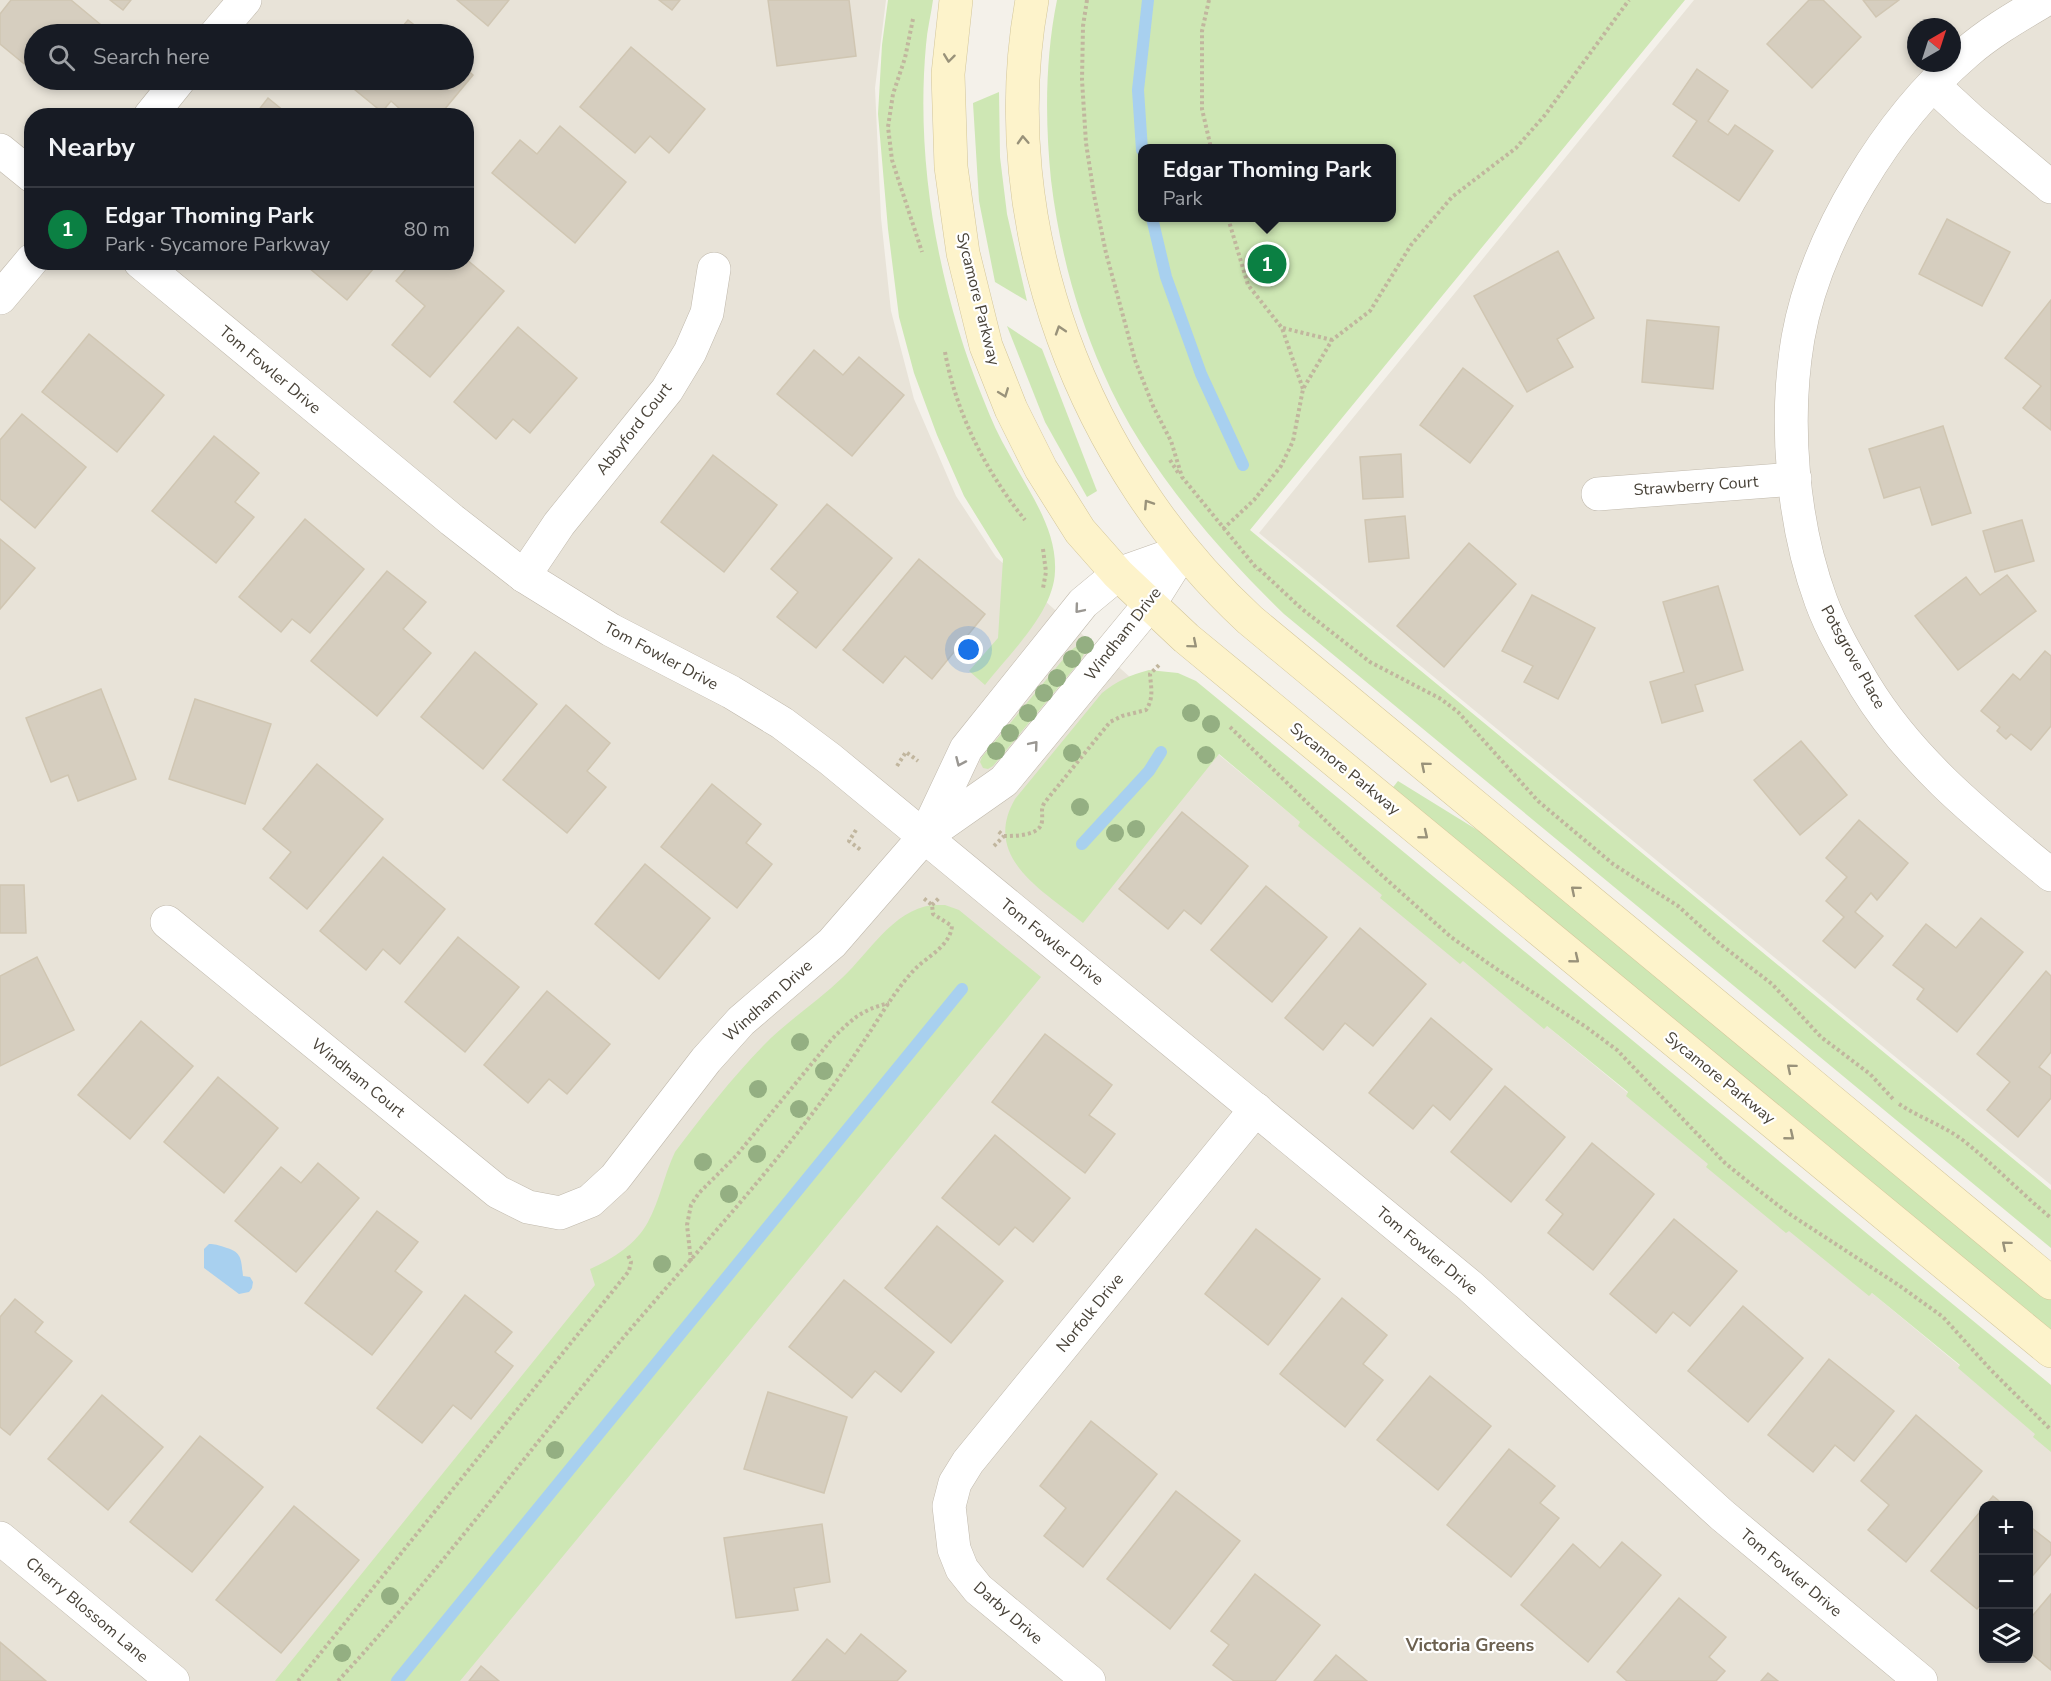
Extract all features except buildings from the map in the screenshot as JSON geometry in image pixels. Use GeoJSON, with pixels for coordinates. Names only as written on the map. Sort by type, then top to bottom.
{"type":"FeatureCollection","features":[{"type":"Feature","properties":{"kind":"main road","name":"Sycamore Parkway"},"geometry":{"type":"LineString","coordinates":[[956,0],[948,74],[951,167],[963,253],[987,346],[1011,409],[1041,469],[1080,531],[1118,574],[1186,638],[2051,1351]]}},
{"type":"Feature","properties":{"kind":"main road"},"geometry":{"type":"LineString","coordinates":[[1032,0],[1027,30],[1022,112],[1026,184],[1040,263],[1062,336],[1091,405],[1124,468],[1153,512],[1183,550],[1206,578],[1257,626],[2051,1282]]}},
{"type":"Feature","properties":{"kind":"street"},"geometry":{"type":"LineString","coordinates":[[225,24],[245,0]]}},
{"type":"Feature","properties":{"kind":"street","name":"Potsgrove Place"},"geometry":{"type":"LineString","coordinates":[[2045,0],[2006,23],[1966,53],[1933,85],[1880,152],[1848,203],[1826,249],[1810,291],[1798,338],[1793,388],[1792,438],[1800,523],[1809,565],[1821,603],[1866,688],[1898,733],[1934,775],[2051,875]]}},
{"type":"Feature","properties":{"kind":"street"},"geometry":{"type":"LineString","coordinates":[[1933,85],[2051,187]]}},
{"type":"Feature","properties":{"kind":"street"},"geometry":{"type":"LineString","coordinates":[[156,108],[171,90]]}},
{"type":"Feature","properties":{"kind":"street"},"geometry":{"type":"LineString","coordinates":[[0,150],[24,170]]}},
{"type":"Feature","properties":{"kind":"street","name":"Abbyford Court"},"geometry":{"type":"LineString","coordinates":[[524,576],[559,524],[667,390],[690,352],[707,313],[714,269]]}},
{"type":"Feature","properties":{"kind":"street"},"geometry":{"type":"LineString","coordinates":[[0,298],[24,270]]}},
{"type":"Feature","properties":{"kind":"street","name":"Tom Fowler Drive"},"geometry":{"type":"LineString","coordinates":[[150,270],[452,520],[524,576],[611,630],[731,692],[782,723],[830,759],[1470,1286],[1722,1515],[1921,1681]]}},
{"type":"Feature","properties":{"kind":"street","name":"Strawberry Court"},"geometry":{"type":"LineString","coordinates":[[1598,494],[1795,479]]}},
{"type":"Feature","properties":{"kind":"street","name":"Windham Drive"},"geometry":{"type":"LineString","coordinates":[[926,836],[966,749],[1083,603],[1118,574],[1183,550]]}},
{"type":"Feature","properties":{"kind":"street","name":"Windham Drive"},"geometry":{"type":"LineString","coordinates":[[560,1213],[590,1201],[615,1178],[706,1060],[741,1021],[832,943],[926,836],[1004,781],[1149,605],[1183,550]]}},
{"type":"Feature","properties":{"kind":"street","name":"Windham Court"},"geometry":{"type":"LineString","coordinates":[[167,922],[498,1192],[528,1207],[560,1213]]}},
{"type":"Feature","properties":{"kind":"street","name":"Norfolk Drive"},"geometry":{"type":"LineString","coordinates":[[950,1529],[949,1506],[955,1482],[968,1462],[1256,1109]]}},
{"type":"Feature","properties":{"kind":"street","name":"Darby Drive"},"geometry":{"type":"LineString","coordinates":[[950,1529],[954,1549],[962,1569],[978,1589],[1089,1681]]}},
{"type":"Feature","properties":{"kind":"street","name":"Cherry Blossom Lane"},"geometry":{"type":"LineString","coordinates":[[0,1538],[173,1681]]}},
{"type":"Feature","properties":{"kind":"path"},"geometry":{"type":"LineString","coordinates":[[1087,0],[1083,26],[1082,80],[1086,143],[1094,195],[1106,253],[1135,360],[1153,406],[1171,441],[1182,477]]}},
{"type":"Feature","properties":{"kind":"path"},"geometry":{"type":"LineString","coordinates":[[1209,0],[1202,31],[1202,110],[1210,144]]}},
{"type":"Feature","properties":{"kind":"path"},"geometry":{"type":"LineString","coordinates":[[1223,529],[1254,500],[1281,466],[1293,441],[1304,389],[1332,340],[1370,311],[1411,245],[1452,197],[1516,148],[1545,115],[1629,0]]}},
{"type":"Feature","properties":{"kind":"path"},"geometry":{"type":"LineString","coordinates":[[1229,222],[1248,285],[1282,328],[1304,389]]}},
{"type":"Feature","properties":{"kind":"path"},"geometry":{"type":"LineString","coordinates":[[1282,328],[1332,340]]}},
{"type":"Feature","properties":{"kind":"path"},"geometry":{"type":"LineString","coordinates":[[1169,459],[1223,529],[1258,569],[1302,609],[1370,662],[1441,699],[1458,712],[1532,794],[1561,821],[1613,864],[1692,918],[1720,944],[1772,984],[1821,1037],[1870,1074],[1896,1102],[1918,1117],[1941,1125],[1963,1140],[2051,1218]]}},
{"type":"Feature","properties":{"kind":"path"},"geometry":{"type":"LineString","coordinates":[[1253,574],[1258,569]]}},
{"type":"Feature","properties":{"kind":"path"},"geometry":{"type":"LineString","coordinates":[[1046,572],[1055,574]]}},
{"type":"Feature","properties":{"kind":"path"},"geometry":{"type":"LineString","coordinates":[[1004,836],[1037,830],[1042,821],[1042,808],[1110,722],[1122,716],[1146,710],[1151,703],[1150,674],[1153,671]]}},
{"type":"Feature","properties":{"kind":"path"},"geometry":{"type":"LineString","coordinates":[[1223,721],[1378,872],[1451,937],[1617,1050],[1725,1162],[1788,1213],[1943,1317],[1990,1370],[2051,1430]]}},
{"type":"Feature","properties":{"kind":"path"},"geometry":{"type":"LineString","coordinates":[[338,1681],[444,1560],[602,1364],[803,1128],[914,970],[946,942],[951,934],[952,926],[933,914],[932,905]]}},
{"type":"Feature","properties":{"kind":"path"},"geometry":{"type":"LineString","coordinates":[[691,1261],[687,1226],[691,1205],[699,1193],[736,1156],[832,1039],[850,1021],[867,1008],[889,1003]]}},
{"type":"Feature","properties":{"kind":"path"},"geometry":{"type":"LineString","coordinates":[[298,1681],[628,1271],[631,1262],[627,1253]]}},
{"type":"Feature","properties":{"kind":"shaded area"},"geometry":{"type":"Polygon","coordinates":[[[0,0],[886,0],[875,88],[881,218],[891,311],[914,399],[956,496],[996,557],[1217,755],[1872,1293],[2051,1443],[2051,1681],[0,1681],[0,0]]]}},
{"type":"Feature","properties":{"kind":"shaded area"},"geometry":{"type":"Polygon","coordinates":[[[1694,0],[2051,0],[2051,1185],[1259,533],[1694,0]]]}},
{"type":"Feature","properties":{"kind":"green space"},"geometry":{"type":"Polygon","coordinates":[[[888,0],[933,0],[927,34],[923,90],[924,135],[934,226],[943,272],[954,316],[984,401],[1002,441],[1040,510],[1054,555],[1053,586],[1047,602],[1018,646],[985,685],[969,671],[998,638],[1003,559],[964,496],[937,435],[914,373],[899,317],[888,229],[878,114],[882,45],[888,0]]]}},
{"type":"Feature","properties":{"kind":"green space"},"geometry":{"type":"Polygon","coordinates":[[[1057,0],[1685,0],[1250,530],[2051,1190],[2051,1248],[1284,614],[1206,531],[1159,470],[1119,405],[1093,349],[1077,302],[1064,254],[1051,180],[1047,113],[1050,45],[1057,0]]]}},
{"type":"Feature","properties":{"kind":"green space"},"geometry":{"type":"Polygon","coordinates":[[[999,92],[1000,157],[1007,214],[1027,301],[995,282],[979,201],[973,103],[999,92]]]}},
{"type":"Feature","properties":{"kind":"green space"},"geometry":{"type":"Polygon","coordinates":[[[1007,326],[1042,349],[1097,491],[1087,497],[1045,422],[1007,326]]]}},
{"type":"Feature","properties":{"kind":"green space"},"geometry":{"type":"Polygon","coordinates":[[[1086,639],[1090,642],[1081,660],[993,766],[988,769],[983,768],[980,762],[982,757],[1070,651],[1086,639]]]}},
{"type":"Feature","properties":{"kind":"green space"},"geometry":{"type":"Polygon","coordinates":[[[1149,670],[1178,673],[1196,681],[2051,1385],[2051,1452],[2033,1437],[2035,1434],[1958,1368],[1960,1365],[1872,1293],[1869,1296],[1789,1231],[1786,1233],[1706,1167],[1708,1164],[1626,1096],[1628,1092],[1547,1026],[1544,1029],[1463,961],[1460,964],[1380,898],[1382,895],[1298,826],[1300,822],[1219,754],[1083,923],[1035,885],[1011,856],[1006,839],[1007,820],[1015,799],[1102,693],[1124,679],[1149,670]]]}},
{"type":"Feature","properties":{"kind":"green space"},"geometry":{"type":"Polygon","coordinates":[[[1398,781],[1487,836],[2051,1298],[2051,1336],[1390,791],[1398,781]]]}},
{"type":"Feature","properties":{"kind":"green space"},"geometry":{"type":"Polygon","coordinates":[[[932,905],[945,905],[959,910],[1041,977],[460,1681],[275,1681],[595,1285],[590,1269],[623,1250],[643,1230],[656,1205],[675,1152],[728,1085],[772,1037],[842,978],[893,924],[905,915],[932,905]]]}},
{"type":"Feature","properties":{"kind":"water"},"geometry":{"type":"Polygon","coordinates":[[[209,1244],[230,1249],[240,1257],[243,1276],[250,1277],[253,1282],[249,1292],[239,1294],[204,1268],[204,1249],[209,1244]]]}},
{"type":"Feature","properties":{"kind":"waterway"},"geometry":{"type":"LineString","coordinates":[[1142,144],[1138,90],[1148,0]]}},
{"type":"Feature","properties":{"kind":"waterway"},"geometry":{"type":"LineString","coordinates":[[1153,222],[1166,277],[1201,374],[1243,465]]}},
{"type":"Feature","properties":{"kind":"waterway"},"geometry":{"type":"LineString","coordinates":[[1082,844],[1149,771],[1161,752]]}},
{"type":"Feature","properties":{"kind":"waterway"},"geometry":{"type":"LineString","coordinates":[[397,1681],[962,989]]}},
{"type":"Feature","properties":{"kind":"place","name":"Edgar Thoming Park"},"geometry":{"type":"Point","coordinates":[1267,264]}},
{"type":"Feature","properties":{"kind":"district","name":"Victoria Greens"},"geometry":{"type":"Point","coordinates":[1470,1645]}}]}
